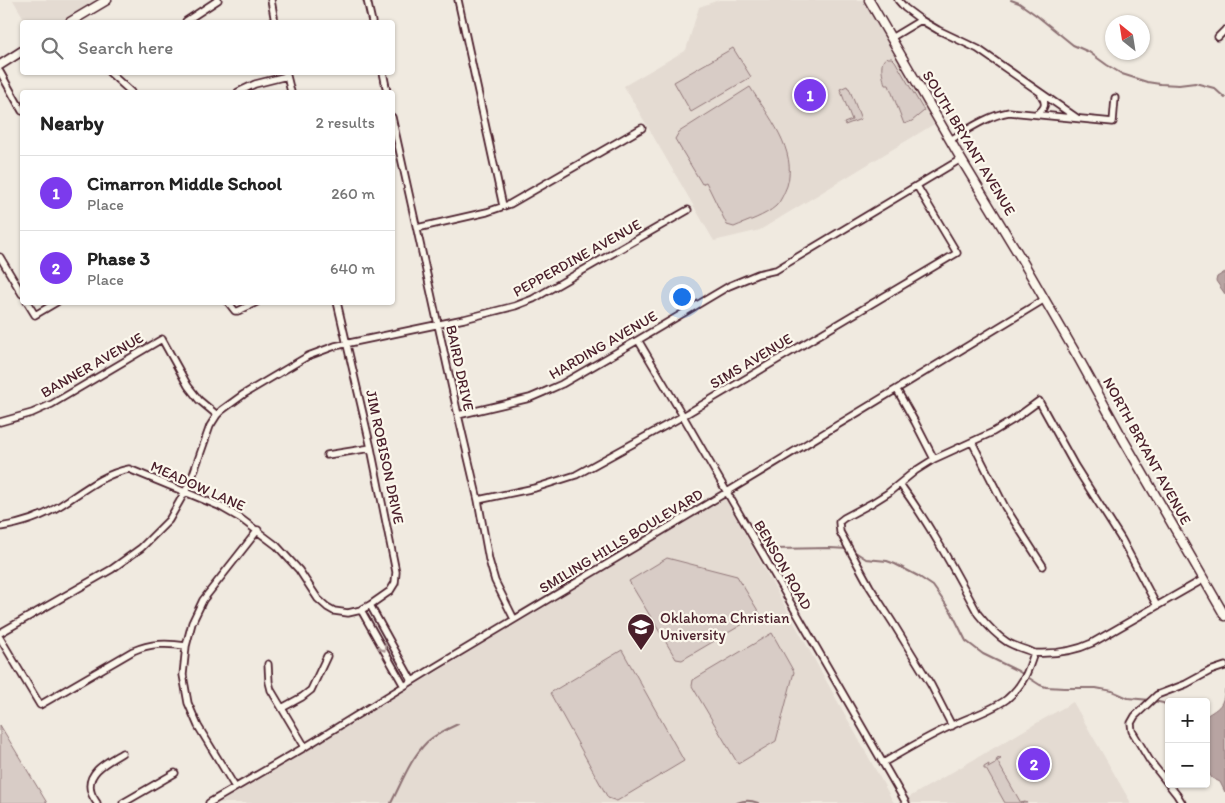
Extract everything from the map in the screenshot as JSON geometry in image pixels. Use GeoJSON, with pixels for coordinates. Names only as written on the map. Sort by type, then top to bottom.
{"type":"FeatureCollection","features":[{"type":"Feature","properties":{"kind":"street"},"geometry":{"type":"LineString","coordinates":[[83,19],[107,0]]}},
{"type":"Feature","properties":{"kind":"street"},"geometry":{"type":"LineString","coordinates":[[188,20],[218,0]]}},
{"type":"Feature","properties":{"kind":"street"},"geometry":{"type":"LineString","coordinates":[[271,0],[276,20]]}},
{"type":"Feature","properties":{"kind":"street"},"geometry":{"type":"LineString","coordinates":[[367,0],[372,20]]}},
{"type":"Feature","properties":{"kind":"street"},"geometry":{"type":"LineString","coordinates":[[458,0],[503,206]]}},
{"type":"Feature","properties":{"kind":"street","name":"SOUTH BRYANT AVENUE"},"geometry":{"type":"LineString","coordinates":[[870,0],[961,159],[1045,299]]}},
{"type":"Feature","properties":{"kind":"street"},"geometry":{"type":"LineString","coordinates":[[898,0],[921,20],[978,49],[1077,118]]}},
{"type":"Feature","properties":{"kind":"street"},"geometry":{"type":"LineString","coordinates":[[891,38],[921,20]]}},
{"type":"Feature","properties":{"kind":"street"},"geometry":{"type":"LineString","coordinates":[[1218,37],[1225,30]]}},
{"type":"Feature","properties":{"kind":"street"},"geometry":{"type":"LineString","coordinates":[[0,65],[20,52]]}},
{"type":"Feature","properties":{"kind":"street"},"geometry":{"type":"LineString","coordinates":[[0,72],[20,107]]}},
{"type":"Feature","properties":{"kind":"street"},"geometry":{"type":"LineString","coordinates":[[112,75],[129,90]]}},
{"type":"Feature","properties":{"kind":"street"},"geometry":{"type":"LineString","coordinates":[[243,90],[284,75]]}},
{"type":"Feature","properties":{"kind":"street"},"geometry":{"type":"LineString","coordinates":[[287,75],[291,90]]}},
{"type":"Feature","properties":{"kind":"street"},"geometry":{"type":"LineString","coordinates":[[384,75],[387,90]]}},
{"type":"Feature","properties":{"kind":"street"},"geometry":{"type":"LineString","coordinates":[[1036,114],[1041,111],[1045,101],[1039,92]]}},
{"type":"Feature","properties":{"kind":"street"},"geometry":{"type":"LineString","coordinates":[[950,140],[986,119],[1009,112],[1114,122],[1116,98]]}},
{"type":"Feature","properties":{"kind":"street"},"geometry":{"type":"LineString","coordinates":[[417,228],[487,212],[517,200],[642,128]]}},
{"type":"Feature","properties":{"kind":"street","name":"BAIRD DRIVE"},"geometry":{"type":"LineString","coordinates":[[395,130],[478,500],[489,560],[495,581],[514,619]]}},
{"type":"Feature","properties":{"kind":"street","name":"HARDING AVENUE"},"geometry":{"type":"LineString","coordinates":[[458,415],[530,398],[562,384],[729,286],[758,274],[776,270],[961,159]]}},
{"type":"Feature","properties":{"kind":"street","name":"SIMS AVENUE"},"geometry":{"type":"LineString","coordinates":[[478,500],[536,488],[576,475],[683,416],[958,253],[917,186]]}},
{"type":"Feature","properties":{"kind":"street","name":"PEPPERDINE AVENUE"},"geometry":{"type":"LineString","coordinates":[[0,633],[112,569],[141,548],[169,520],[185,492],[206,434],[217,415],[228,404],[244,394],[308,356],[335,346],[498,311],[533,299],[688,210]]}},
{"type":"Feature","properties":{"kind":"street"},"geometry":{"type":"LineString","coordinates":[[0,257],[20,291]]}},
{"type":"Feature","properties":{"kind":"street","name":"SMILING HILLS BOULEVARD"},"geometry":{"type":"LineString","coordinates":[[209,803],[306,747],[514,619],[1045,299]]}},
{"type":"Feature","properties":{"kind":"street","name":"NORTH BRYANT AVENUE"},"geometry":{"type":"LineString","coordinates":[[1045,299],[1225,616]]}},
{"type":"Feature","properties":{"kind":"street"},"geometry":{"type":"LineString","coordinates":[[30,305],[35,315],[52,305]]}},
{"type":"Feature","properties":{"kind":"street"},"geometry":{"type":"LineString","coordinates":[[230,305],[235,311],[238,311],[251,305]]}},
{"type":"Feature","properties":{"kind":"street","name":"JIM ROBISON DRIVE"},"geometry":{"type":"LineString","coordinates":[[338,305],[371,448],[396,572],[395,583],[390,591],[370,606],[361,610]]}},
{"type":"Feature","properties":{"kind":"street","name":"BANNER AVENUE"},"geometry":{"type":"LineString","coordinates":[[0,422],[32,413],[52,404],[162,339],[198,400],[217,415]]}},
{"type":"Feature","properties":{"kind":"street","name":"BENSON ROAD"},"geometry":{"type":"LineString","coordinates":[[638,340],[906,803]]}},
{"type":"Feature","properties":{"kind":"street"},"geometry":{"type":"LineString","coordinates":[[896,390],[934,459]]}},
{"type":"Feature","properties":{"kind":"street"},"geometry":{"type":"LineString","coordinates":[[952,726],[931,685],[857,565],[840,532],[839,522],[872,503],[934,459],[993,432],[1039,401],[1075,466],[1122,540],[1157,606]]}},
{"type":"Feature","properties":{"kind":"street"},"geometry":{"type":"LineString","coordinates":[[972,442],[1005,507],[1043,566]]}},
{"type":"Feature","properties":{"kind":"street"},"geometry":{"type":"LineString","coordinates":[[327,454],[371,448]]}},
{"type":"Feature","properties":{"kind":"street","name":"MEADOW LANE"},"geometry":{"type":"LineString","coordinates":[[0,527],[33,520],[100,480],[116,472],[129,470],[219,506],[240,518],[277,546],[299,570],[318,599],[328,607],[348,613],[361,610]]}},
{"type":"Feature","properties":{"kind":"street"},"geometry":{"type":"LineString","coordinates":[[900,484],[937,539],[978,614],[991,629],[1008,642],[1034,653],[1055,654],[1083,647],[1097,641],[1204,579]]}},
{"type":"Feature","properties":{"kind":"street"},"geometry":{"type":"LineString","coordinates":[[235,787],[198,726],[188,703],[183,675],[186,646],[192,623],[203,600],[258,530]]}},
{"type":"Feature","properties":{"kind":"street"},"geometry":{"type":"LineString","coordinates":[[370,606],[412,681]]}},
{"type":"Feature","properties":{"kind":"street"},"geometry":{"type":"LineString","coordinates":[[361,610],[404,686]]}},
{"type":"Feature","properties":{"kind":"street"},"geometry":{"type":"LineString","coordinates":[[0,638],[40,705],[139,649],[156,644],[171,643],[186,646]]}},
{"type":"Feature","properties":{"kind":"street"},"geometry":{"type":"LineString","coordinates":[[883,763],[919,742],[1006,699],[1028,672],[1034,653]]}},
{"type":"Feature","properties":{"kind":"street"},"geometry":{"type":"LineString","coordinates":[[282,708],[311,690],[327,656]]}},
{"type":"Feature","properties":{"kind":"street"},"geometry":{"type":"LineString","coordinates":[[268,664],[269,686],[306,747]]}},
{"type":"Feature","properties":{"kind":"street"},"geometry":{"type":"LineString","coordinates":[[1182,803],[1150,761],[1132,732],[1131,723],[1157,695],[1225,666]]}},
{"type":"Feature","properties":{"kind":"street"},"geometry":{"type":"LineString","coordinates":[[97,803],[90,792],[90,783],[94,774],[98,768],[122,753]]}},
{"type":"Feature","properties":{"kind":"street"},"geometry":{"type":"LineString","coordinates":[[123,803],[175,773]]}},
{"type":"Feature","properties":{"kind":"shaded area"},"geometry":{"type":"Polygon","coordinates":[[[13,0],[107,0],[73,20],[25,20],[13,0]]]}},
{"type":"Feature","properties":{"kind":"shaded area"},"geometry":{"type":"Polygon","coordinates":[[[719,0],[869,0],[939,121],[760,230],[714,241],[624,86],[686,50],[699,7],[719,0]]]}},
{"type":"Feature","properties":{"kind":"shaded area"},"geometry":{"type":"Polygon","coordinates":[[[733,48],[751,77],[691,112],[674,82],[733,48]]]}},
{"type":"Feature","properties":{"kind":"shaded area"},"geometry":{"type":"Polygon","coordinates":[[[887,57],[895,61],[924,111],[912,121],[904,124],[889,85],[885,85],[882,74],[882,66],[887,57]]]}},
{"type":"Feature","properties":{"kind":"shaded area"},"geometry":{"type":"Polygon","coordinates":[[[847,86],[861,119],[845,125],[844,123],[852,120],[840,89],[847,86]]]}},
{"type":"Feature","properties":{"kind":"shaded area"},"geometry":{"type":"Polygon","coordinates":[[[750,87],[773,122],[785,147],[789,173],[787,186],[781,199],[772,210],[734,227],[727,225],[706,182],[702,184],[675,139],[679,132],[750,87]]]}},
{"type":"Feature","properties":{"kind":"shaded area"},"geometry":{"type":"Polygon","coordinates":[[[1225,272],[1225,294],[1216,281],[1217,277],[1225,272]]]}},
{"type":"Feature","properties":{"kind":"shaded area","name":"Oklahoma Christian University"},"geometry":{"type":"Polygon","coordinates":[[[725,498],[894,803],[219,803],[725,498]]]}},
{"type":"Feature","properties":{"kind":"shaded area"},"geometry":{"type":"Polygon","coordinates":[[[667,558],[737,576],[760,614],[682,660],[676,659],[629,581],[667,558]]]}},
{"type":"Feature","properties":{"kind":"shaded area"},"geometry":{"type":"Polygon","coordinates":[[[772,633],[794,672],[776,741],[738,764],[692,686],[693,680],[772,633]]]}},
{"type":"Feature","properties":{"kind":"shaded area"},"geometry":{"type":"Polygon","coordinates":[[[622,650],[684,761],[617,801],[608,798],[550,693],[622,650]]]}},
{"type":"Feature","properties":{"kind":"shaded area"},"geometry":{"type":"Polygon","coordinates":[[[1225,689],[1225,792],[1220,782],[1210,775],[1210,713],[1220,706],[1225,689]]]}},
{"type":"Feature","properties":{"kind":"shaded area"},"geometry":{"type":"Polygon","coordinates":[[[1073,702],[1131,803],[899,803],[1073,702]]]}},
{"type":"Feature","properties":{"kind":"shaded area"},"geometry":{"type":"Polygon","coordinates":[[[0,725],[47,803],[0,803],[0,725]]]}},
{"type":"Feature","properties":{"kind":"shaded area"},"geometry":{"type":"Polygon","coordinates":[[[1000,758],[997,761],[1021,803],[1005,803],[986,769],[984,769],[989,764],[988,768],[995,764],[997,759],[1000,758]]]}},
{"type":"Feature","properties":{"kind":"waterway"},"geometry":{"type":"LineString","coordinates":[[1011,0],[1019,3],[1036,15],[1073,45],[1089,52],[1122,74],[1160,84],[1179,85],[1195,83],[1214,88],[1225,98]]}},
{"type":"Feature","properties":{"kind":"waterway"},"geometry":{"type":"LineString","coordinates":[[773,549],[848,549]]}},
{"type":"Feature","properties":{"kind":"waterway"},"geometry":{"type":"LineString","coordinates":[[852,550],[866,559],[887,561],[895,564],[933,586],[952,613],[966,641],[983,654],[1018,671],[1040,685],[1064,688],[1096,688],[1112,691],[1128,698],[1150,700]]}},
{"type":"Feature","properties":{"kind":"waterway"},"geometry":{"type":"LineString","coordinates":[[1154,701],[1165,704]]}},
{"type":"Feature","properties":{"kind":"waterway"},"geometry":{"type":"LineString","coordinates":[[391,803],[411,763],[421,749],[434,737],[458,724]]}},
{"type":"Feature","properties":{"kind":"waterway"},"geometry":{"type":"LineString","coordinates":[[737,803],[743,801],[758,803]]}},
{"type":"Feature","properties":{"kind":"place","name":"Cimarron Middle School"},"geometry":{"type":"Point","coordinates":[810,95]}},
{"type":"Feature","properties":{"kind":"place","name":"Oklahoma Christian University"},"geometry":{"type":"Point","coordinates":[641,651]}},
{"type":"Feature","properties":{"kind":"place","name":"Phase 3"},"geometry":{"type":"Point","coordinates":[1034,764]}}]}
